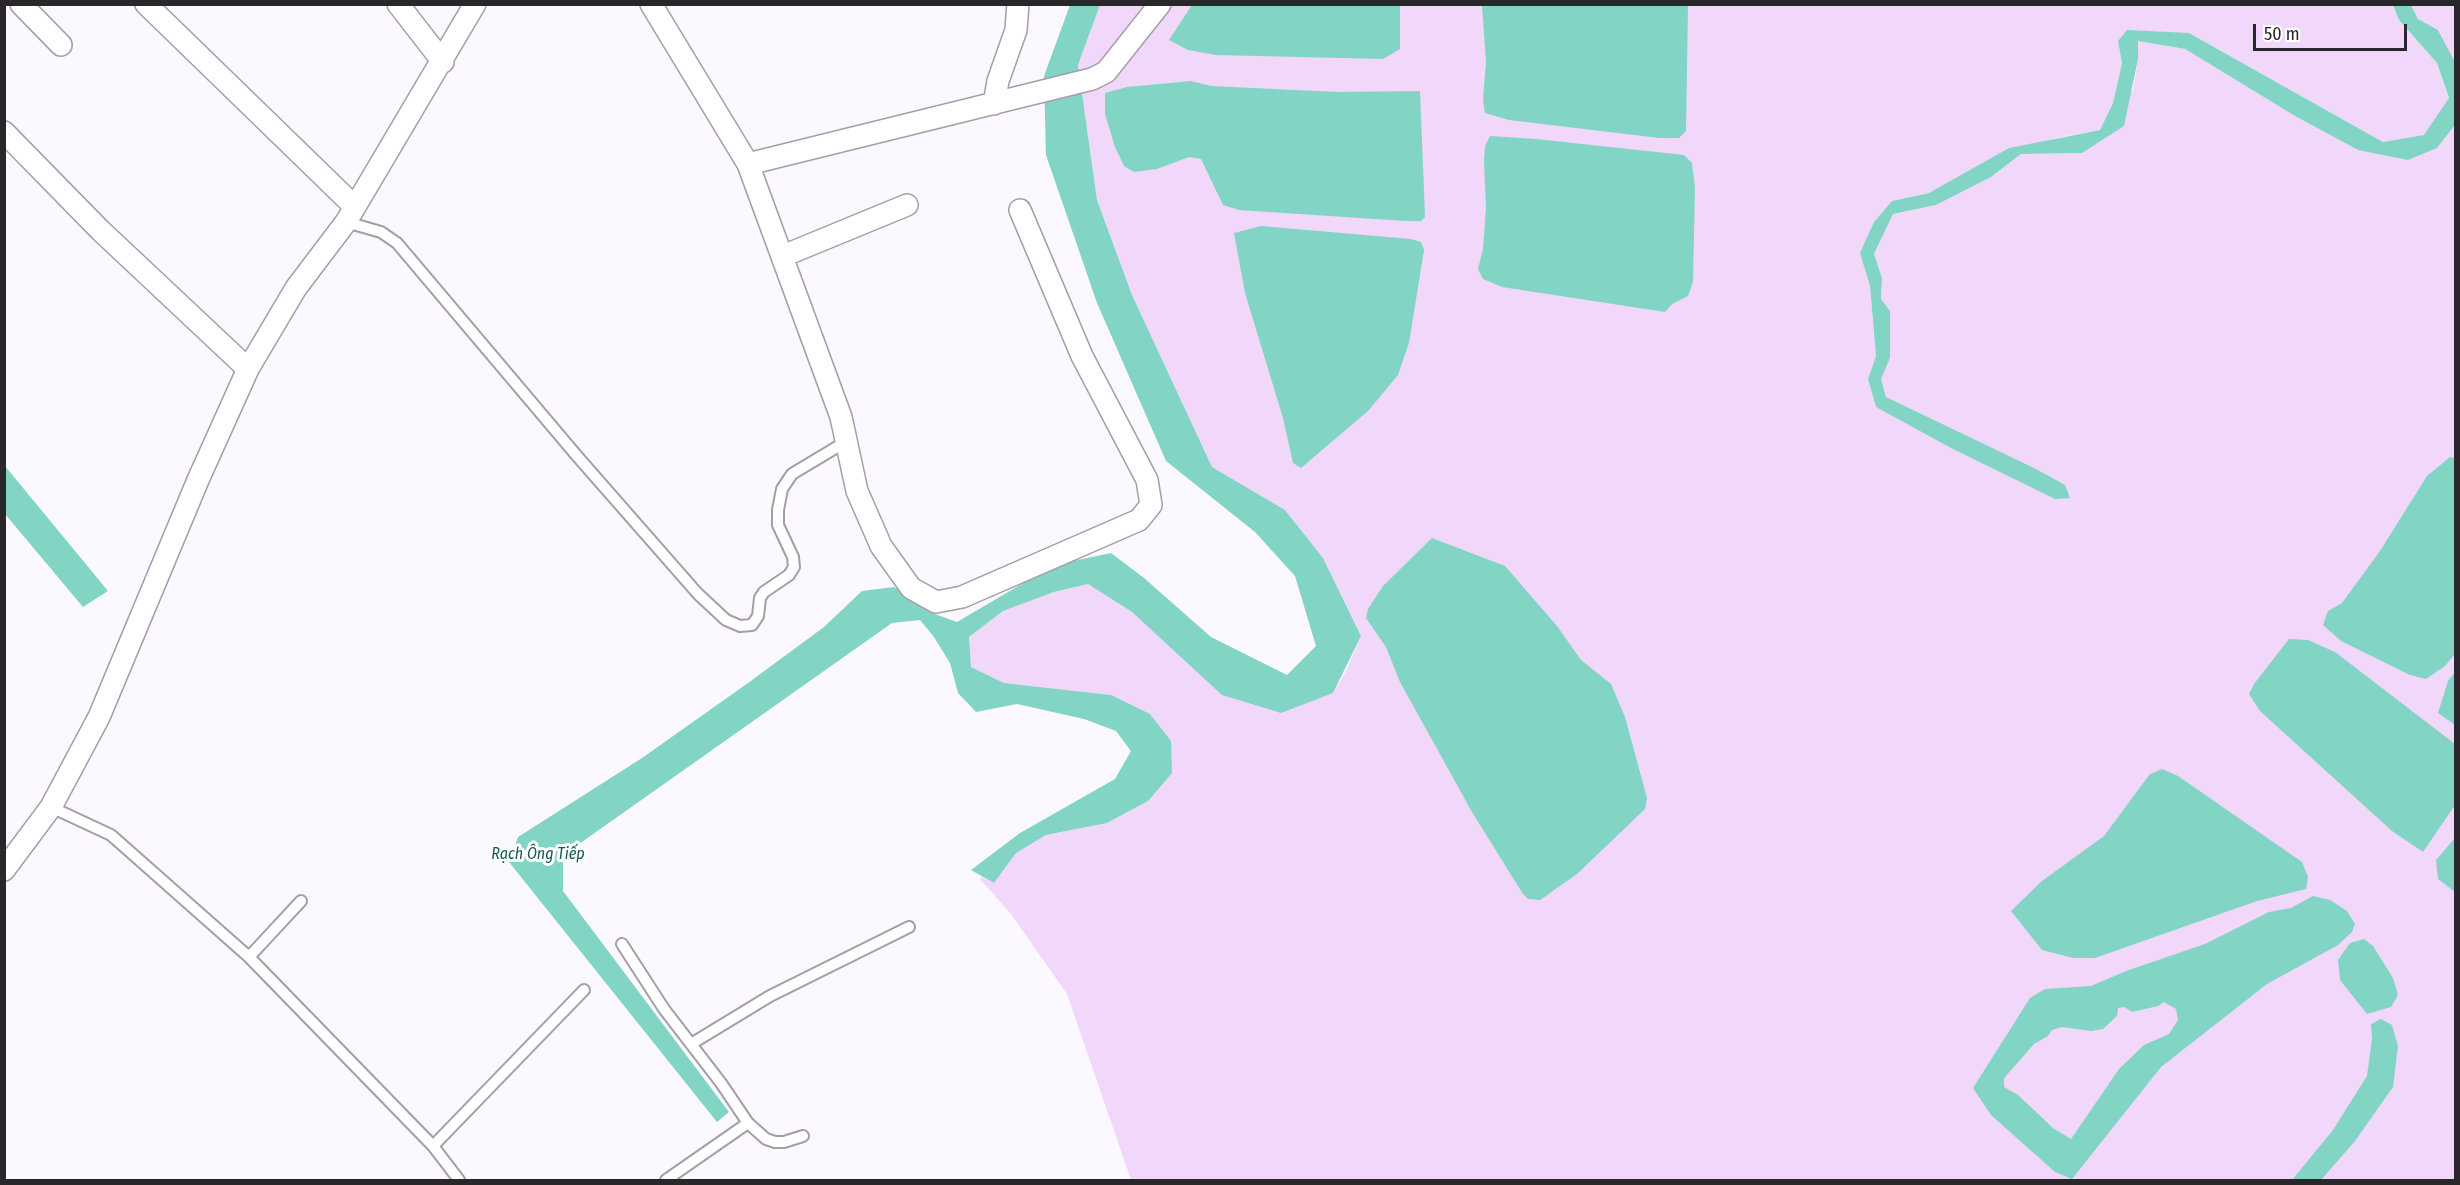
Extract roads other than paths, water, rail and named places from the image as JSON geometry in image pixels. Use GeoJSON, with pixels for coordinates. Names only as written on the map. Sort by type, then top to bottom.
{"type":"FeatureCollection","features":[{"type":"Feature","properties":{"kind":"street"},"geometry":{"type":"LineString","coordinates":[[21,4],[61,45]]}},
{"type":"Feature","properties":{"kind":"street"},"geometry":{"type":"LineString","coordinates":[[146,4],[350,214]]}},
{"type":"Feature","properties":{"kind":"street"},"geometry":{"type":"LineString","coordinates":[[398,4],[442,62]]}},
{"type":"Feature","properties":{"kind":"street"},"geometry":{"type":"LineString","coordinates":[[8,856],[51,807],[99,717],[198,480],[248,369],[296,288],[350,214],[475,4]]}},
{"type":"Feature","properties":{"kind":"street"},"geometry":{"type":"LineString","coordinates":[[651,4],[748,164],[841,417],[857,491],[881,546],[911,588],[936,602],[962,597],[1139,519],[1151,505],[1147,480],[1082,356],[1020,210]]}},
{"type":"Feature","properties":{"kind":"street"},"geometry":{"type":"LineString","coordinates":[[994,104],[998,81],[1016,30],[1018,4]]}},
{"type":"Feature","properties":{"kind":"street"},"geometry":{"type":"LineString","coordinates":[[748,164],[1019,99],[1092,79],[1106,72],[1160,4]]}},
{"type":"Feature","properties":{"kind":"street"},"geometry":{"type":"LineString","coordinates":[[4,132],[100,230],[248,369]]}},
{"type":"Feature","properties":{"kind":"street"},"geometry":{"type":"LineString","coordinates":[[783,256],[907,205]]}},
{"type":"Feature","properties":{"kind":"lane"},"geometry":{"type":"LineString","coordinates":[[350,214],[397,243],[577,456],[698,594],[726,620],[740,626],[752,625],[758,616],[760,598],[764,592],[789,575],[794,567],[793,556],[778,525],[782,489],[792,474],[847,441]]}},
{"type":"Feature","properties":{"kind":"lane"},"geometry":{"type":"LineString","coordinates":[[51,807],[111,835],[249,957],[433,1146],[459,1180]]}},
{"type":"Feature","properties":{"kind":"lane"},"geometry":{"type":"LineString","coordinates":[[249,957],[301,901]]}},
{"type":"Feature","properties":{"kind":"lane"},"geometry":{"type":"LineString","coordinates":[[691,1044],[770,996],[909,927]]}},
{"type":"Feature","properties":{"kind":"lane"},"geometry":{"type":"LineString","coordinates":[[622,944],[664,1010],[721,1083],[748,1123],[766,1138],[775,1142],[784,1142],[803,1136]]}},
{"type":"Feature","properties":{"kind":"lane"},"geometry":{"type":"LineString","coordinates":[[433,1146],[584,990]]}},
{"type":"Feature","properties":{"kind":"lane"},"geometry":{"type":"LineString","coordinates":[[666,1180],[748,1123]]}},
{"type":"Feature","properties":{"kind":"water","name":"Rạch Ông Tiếp"},"geometry":{"type":"Polygon","coordinates":[[[1070,5],[1100,5],[1078,65],[1097,200],[1132,295],[1212,467],[1285,510],[1323,558],[1361,636],[1333,693],[1281,713],[1222,695],[1132,612],[1088,584],[1054,592],[1003,611],[969,637],[971,667],[1004,683],[1111,695],[1150,714],[1171,741],[1172,773],[1148,801],[1107,823],[1046,835],[1016,853],[994,883],[971,870],[1020,833],[1115,779],[1131,751],[1116,731],[1084,719],[1017,704],[976,712],[958,693],[950,663],[920,620],[892,623],[579,844],[563,862],[563,891],[729,1112],[717,1122],[509,862],[518,837],[642,758],[748,683],[824,627],[862,591],[894,587],[932,613],[957,622],[1054,565],[1111,553],[1144,578],[1211,637],[1287,675],[1316,646],[1295,576],[1255,532],[1166,461],[1097,303],[1046,155],[1044,76],[1070,5]]]}},
{"type":"Feature","properties":{"kind":"water"},"geometry":{"type":"Polygon","coordinates":[[[1192,5],[1400,5],[1400,49],[1383,59],[1216,55],[1188,50],[1169,40],[1192,5]]]}},
{"type":"Feature","properties":{"kind":"water"},"geometry":{"type":"Polygon","coordinates":[[[1482,5],[1688,5],[1686,131],[1679,138],[1659,138],[1509,120],[1485,113],[1483,100],[1486,62],[1482,5]]]}},
{"type":"Feature","properties":{"kind":"water"},"geometry":{"type":"Polygon","coordinates":[[[2393,5],[2411,5],[2418,19],[2438,30],[2455,62],[2455,125],[2437,148],[2408,160],[2358,150],[2295,116],[2185,49],[2138,41],[2138,59],[2124,126],[2082,153],[2021,154],[1991,177],[1936,205],[1893,214],[1874,254],[1882,278],[1881,299],[1890,311],[1890,358],[1881,379],[1886,397],[2036,469],[2065,485],[2070,498],[2055,499],[1951,448],[1876,407],[1868,379],[1876,356],[1870,286],[1860,253],[1874,222],[1892,201],[1929,193],[2009,148],[2100,130],[2113,103],[2122,63],[2118,41],[2127,30],[2189,33],[2383,142],[2424,135],[2449,98],[2437,63],[2399,20],[2393,5]]]}},
{"type":"Feature","properties":{"kind":"water"},"geometry":{"type":"Polygon","coordinates":[[[1191,81],[1211,86],[1338,92],[1420,91],[1425,217],[1421,221],[1405,221],[1239,210],[1223,205],[1201,159],[1189,157],[1157,169],[1134,172],[1124,166],[1115,147],[1105,114],[1105,93],[1127,87],[1191,81]]]}},
{"type":"Feature","properties":{"kind":"water"},"geometry":{"type":"Polygon","coordinates":[[[1490,136],[1684,155],[1692,163],[1695,188],[1693,282],[1688,296],[1672,304],[1665,312],[1502,287],[1483,279],[1478,269],[1483,249],[1486,208],[1485,146],[1490,136]]]}},
{"type":"Feature","properties":{"kind":"water"},"geometry":{"type":"Polygon","coordinates":[[[1261,226],[1411,239],[1421,242],[1424,250],[1409,343],[1398,375],[1368,411],[1301,468],[1293,463],[1283,418],[1245,293],[1234,233],[1261,226]]]}},
{"type":"Feature","properties":{"kind":"water"},"geometry":{"type":"Polygon","coordinates":[[[2450,457],[2456,458],[2455,654],[2445,666],[2426,679],[2410,675],[2341,641],[2323,625],[2328,611],[2342,603],[2380,551],[2427,476],[2450,457]]]}},
{"type":"Feature","properties":{"kind":"water"},"geometry":{"type":"Polygon","coordinates":[[[5,466],[108,591],[83,607],[5,514],[5,466]]]}},
{"type":"Feature","properties":{"kind":"water"},"geometry":{"type":"Polygon","coordinates":[[[1432,538],[1505,566],[1557,626],[1581,660],[1611,684],[1625,717],[1647,798],[1645,809],[1577,874],[1540,900],[1528,899],[1523,894],[1472,812],[1400,682],[1386,647],[1366,618],[1368,609],[1383,586],[1432,538]]]}},
{"type":"Feature","properties":{"kind":"water"},"geometry":{"type":"Polygon","coordinates":[[[2289,639],[2308,640],[2335,652],[2455,744],[2455,805],[2423,852],[2392,831],[2260,711],[2249,694],[2254,684],[2289,639]]]}},
{"type":"Feature","properties":{"kind":"water"},"geometry":{"type":"Polygon","coordinates":[[[2455,672],[2455,725],[2438,713],[2448,681],[2455,672]]]}},
{"type":"Feature","properties":{"kind":"water"},"geometry":{"type":"Polygon","coordinates":[[[2162,769],[2178,776],[2302,862],[2308,877],[2306,889],[2257,901],[2095,958],[2073,958],[2042,950],[2011,911],[2042,881],[2104,836],[2150,774],[2162,769]]]}},
{"type":"Feature","properties":{"kind":"water"},"geometry":{"type":"Polygon","coordinates":[[[2455,838],[2455,892],[2438,879],[2436,860],[2455,838]]]}},
{"type":"Feature","properties":{"kind":"water"},"geometry":{"type":"Polygon","coordinates":[[[2313,896],[2330,900],[2347,911],[2355,924],[2352,932],[2338,945],[2267,984],[2161,1067],[2072,1179],[2055,1172],[1991,1115],[1973,1088],[2030,998],[2045,989],[2091,986],[2126,971],[2205,944],[2269,912],[2291,908],[2313,896]],[[2164,1002],[2158,1006],[2132,1012],[2124,1007],[2118,1008],[2117,1016],[2103,1029],[2091,1031],[2062,1027],[2052,1030],[2048,1036],[2034,1044],[2004,1078],[2004,1087],[2018,1095],[2053,1128],[2071,1139],[2119,1069],[2144,1045],[2169,1034],[2178,1020],[2176,1009],[2164,1002]]]}},
{"type":"Feature","properties":{"kind":"water"},"geometry":{"type":"Polygon","coordinates":[[[2364,939],[2373,946],[2393,978],[2398,995],[2391,1007],[2367,1014],[2340,980],[2338,960],[2350,943],[2364,939]]]}},
{"type":"Feature","properties":{"kind":"water"},"geometry":{"type":"Polygon","coordinates":[[[2381,1019],[2392,1025],[2398,1046],[2393,1087],[2355,1141],[2321,1180],[2292,1180],[2333,1130],[2367,1076],[2372,1039],[2371,1024],[2381,1019]]]}}]}
